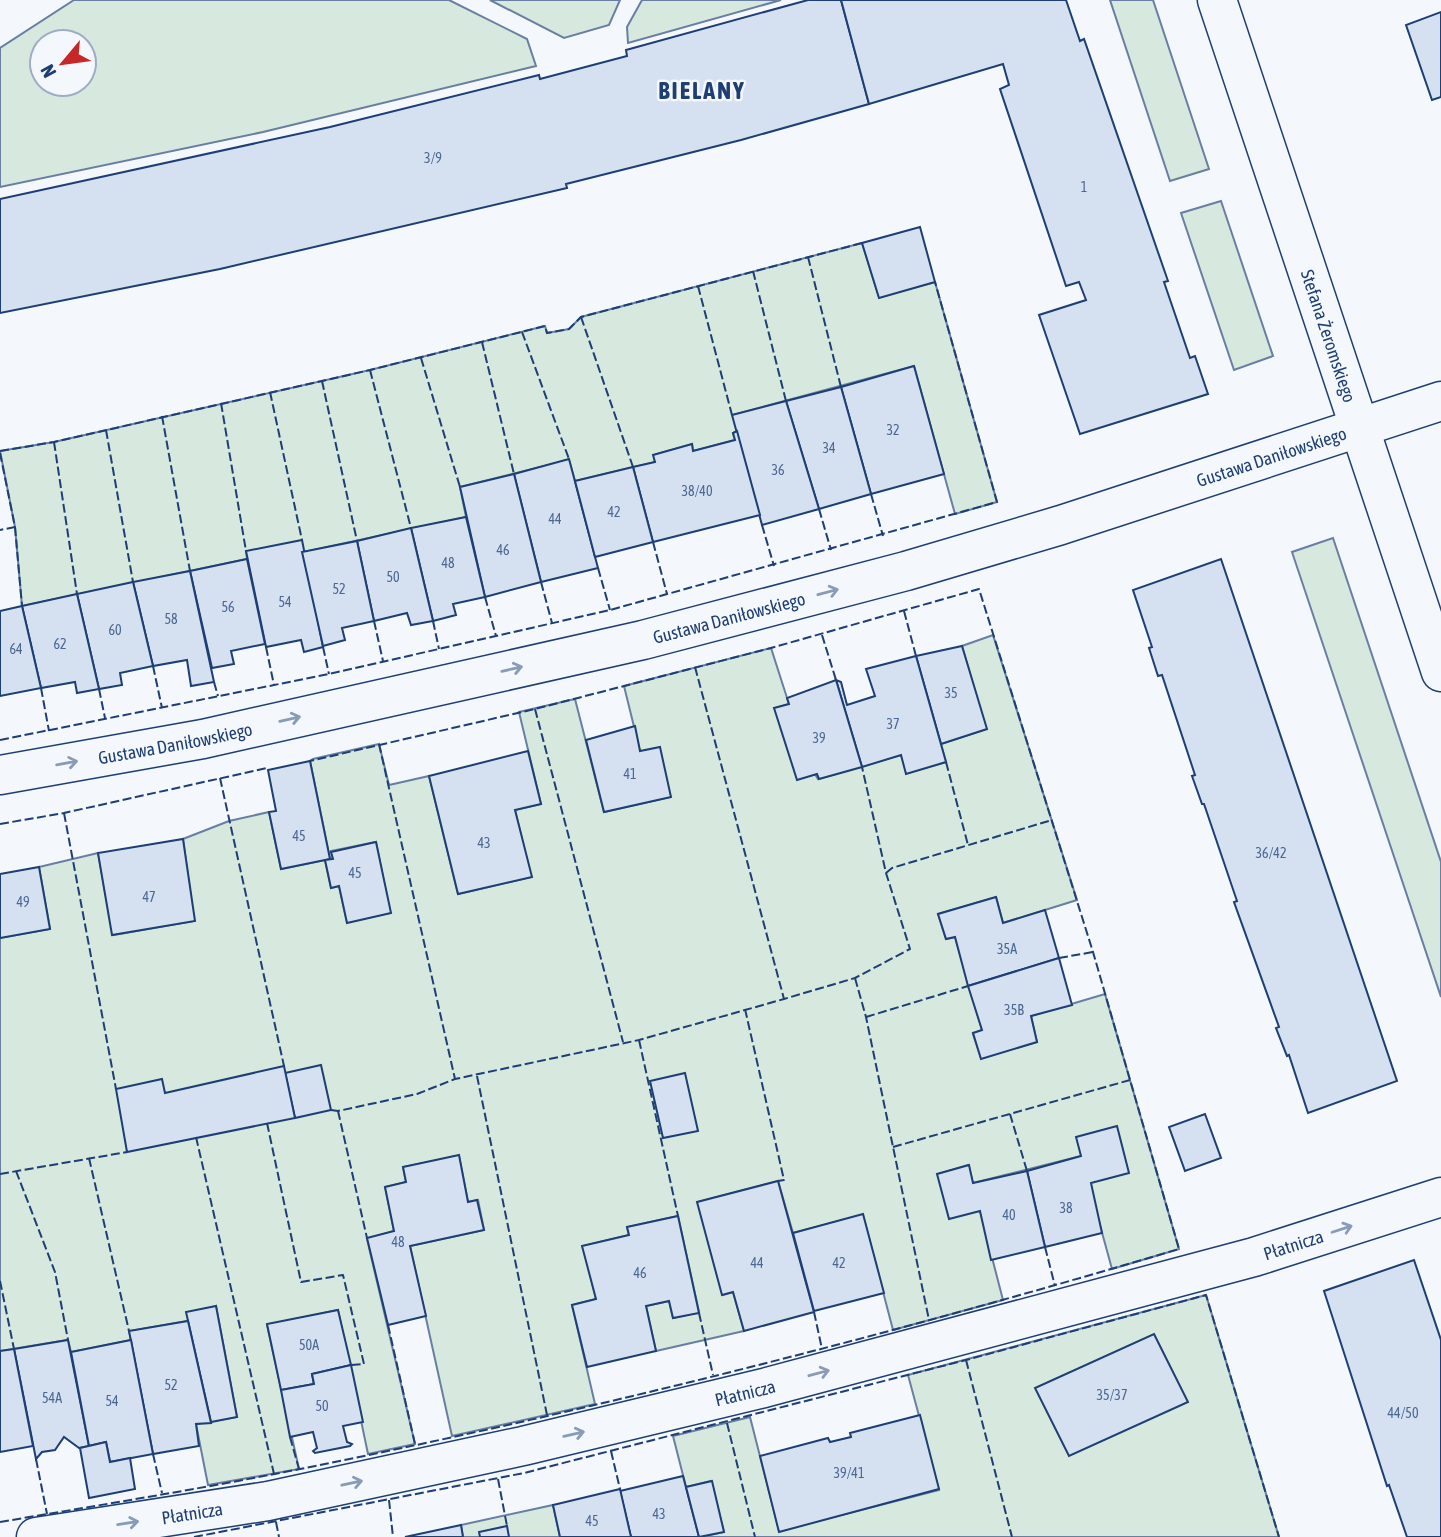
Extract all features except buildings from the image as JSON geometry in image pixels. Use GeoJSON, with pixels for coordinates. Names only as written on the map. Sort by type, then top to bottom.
{"type":"FeatureCollection","features":[{"type":"Feature","properties":{"kind":"street","name":"Stefana Żeromskiego"},"geometry":{"type":"LineString","coordinates":[[1217,0],[1441,672]]}},
{"type":"Feature","properties":{"kind":"street","name":"Gustawa Daniłowskiego"},"geometry":{"type":"LineString","coordinates":[[0,775],[203,739],[643,640],[945,560],[1361,429],[1441,401]]}},
{"type":"Feature","properties":{"kind":"street","name":"Płatnicza"},"geometry":{"type":"LineString","coordinates":[[36,1537],[268,1501],[523,1446],[764,1388],[1254,1258],[1441,1197]]}},
{"type":"Feature","properties":{"kind":"shaded area"},"geometry":{"type":"Polygon","coordinates":[[[74,0],[449,0],[527,39],[536,66],[263,132],[0,187],[0,48],[28,30],[28,98],[98,98],[98,28],[31,28],[74,0]]]}},
{"type":"Feature","properties":{"kind":"shaded area"},"geometry":{"type":"Polygon","coordinates":[[[490,0],[620,0],[609,25],[564,38],[490,0]]]}},
{"type":"Feature","properties":{"kind":"shaded area"},"geometry":{"type":"Polygon","coordinates":[[[642,0],[781,0],[628,43],[627,27],[642,0]]]}},
{"type":"Feature","properties":{"kind":"shaded area"},"geometry":{"type":"Polygon","coordinates":[[[1110,0],[1153,0],[1209,169],[1170,181],[1110,0]]]}},
{"type":"Feature","properties":{"kind":"shaded area"},"geometry":{"type":"Polygon","coordinates":[[[1221,201],[1273,356],[1234,370],[1181,213],[1221,201]]]}},
{"type":"Feature","properties":{"kind":"shaded area"},"geometry":{"type":"Polygon","coordinates":[[[862,243],[879,297],[935,282],[997,502],[955,514],[914,366],[733,415],[737,431],[733,433],[735,440],[693,451],[692,444],[654,455],[655,462],[575,481],[569,460],[460,487],[466,517],[304,552],[246,551],[247,559],[22,606],[15,527],[0,451],[54,442],[370,370],[545,326],[547,333],[569,329],[581,317],[862,243]]]}},
{"type":"Feature","properties":{"kind":"shaded area"},"geometry":{"type":"Polygon","coordinates":[[[1333,538],[1441,862],[1441,997],[1292,552],[1333,538]]]}},
{"type":"Feature","properties":{"kind":"shaded area"},"geometry":{"type":"Polygon","coordinates":[[[993,635],[1077,900],[1003,923],[996,897],[938,914],[946,939],[955,937],[982,1030],[973,1034],[981,1058],[1037,1042],[1031,1016],[1105,994],[1179,1249],[1112,1269],[1081,1156],[973,1183],[968,1165],[938,1174],[980,1211],[1003,1300],[893,1330],[863,1215],[793,1233],[778,1181],[698,1202],[723,1295],[733,1292],[744,1331],[656,1351],[646,1306],[669,1301],[673,1318],[699,1312],[678,1216],[627,1227],[629,1235],[583,1246],[596,1299],[572,1305],[595,1404],[452,1436],[410,1246],[484,1230],[478,1200],[468,1202],[459,1156],[403,1167],[406,1182],[385,1187],[394,1231],[367,1239],[415,1444],[368,1454],[338,1310],[267,1325],[299,1469],[208,1485],[196,1424],[237,1417],[216,1306],[188,1321],[129,1331],[131,1340],[71,1352],[68,1340],[0,1351],[0,938],[50,929],[39,867],[98,853],[113,935],[194,921],[183,839],[229,821],[269,812],[281,869],[325,860],[331,888],[339,886],[347,922],[390,913],[376,842],[331,851],[333,859],[330,859],[310,761],[313,759],[379,744],[389,785],[429,776],[458,894],[531,877],[515,810],[541,804],[519,712],[575,699],[604,812],[670,797],[640,751],[624,686],[771,648],[789,704],[775,708],[818,779],[901,755],[907,773],[946,762],[941,744],[986,729],[962,646],[993,635]]]}},
{"type":"Feature","properties":{"kind":"shaded area"},"geometry":{"type":"Polygon","coordinates":[[[1206,1295],[1279,1537],[701,1537],[724,1532],[711,1481],[686,1487],[673,1436],[750,1417],[779,1531],[939,1490],[908,1375],[1206,1295]]]}},
{"type":"Feature","properties":{"kind":"shaded area"},"geometry":{"type":"Polygon","coordinates":[[[553,1505],[560,1537],[463,1537],[461,1525],[553,1505]]]}},
{"type":"Feature","properties":{"kind":"fence"},"geometry":{"type":"LineString","coordinates":[[0,451],[54,442],[370,370],[545,326],[547,333],[569,329],[581,317],[862,243]]}},
{"type":"Feature","properties":{"kind":"fence"},"geometry":{"type":"LineString","coordinates":[[808,257],[841,387]]}},
{"type":"Feature","properties":{"kind":"fence"},"geometry":{"type":"LineString","coordinates":[[753,271],[786,401]]}},
{"type":"Feature","properties":{"kind":"fence"},"geometry":{"type":"LineString","coordinates":[[0,740],[329,674],[610,610],[997,502],[935,282]]}},
{"type":"Feature","properties":{"kind":"fence"},"geometry":{"type":"LineString","coordinates":[[698,286],[732,415]]}},
{"type":"Feature","properties":{"kind":"fence"},"geometry":{"type":"LineString","coordinates":[[581,317],[633,467]]}},
{"type":"Feature","properties":{"kind":"fence"},"geometry":{"type":"LineString","coordinates":[[522,332],[569,459]]}},
{"type":"Feature","properties":{"kind":"fence"},"geometry":{"type":"LineString","coordinates":[[482,342],[514,474]]}},
{"type":"Feature","properties":{"kind":"fence"},"geometry":{"type":"LineString","coordinates":[[421,358],[460,487]]}},
{"type":"Feature","properties":{"kind":"fence"},"geometry":{"type":"LineString","coordinates":[[370,370],[411,528]]}},
{"type":"Feature","properties":{"kind":"fence"},"geometry":{"type":"LineString","coordinates":[[322,381],[357,541]]}},
{"type":"Feature","properties":{"kind":"fence"},"geometry":{"type":"LineString","coordinates":[[270,392],[302,540]]}},
{"type":"Feature","properties":{"kind":"fence"},"geometry":{"type":"LineString","coordinates":[[221,403],[246,551]]}},
{"type":"Feature","properties":{"kind":"fence"},"geometry":{"type":"LineString","coordinates":[[162,416],[190,571]]}},
{"type":"Feature","properties":{"kind":"fence"},"geometry":{"type":"LineString","coordinates":[[106,430],[133,582]]}},
{"type":"Feature","properties":{"kind":"fence"},"geometry":{"type":"LineString","coordinates":[[54,442],[77,594]]}},
{"type":"Feature","properties":{"kind":"fence"},"geometry":{"type":"LineString","coordinates":[[0,453],[15,527],[0,530]]}},
{"type":"Feature","properties":{"kind":"fence"},"geometry":{"type":"LineString","coordinates":[[871,494],[883,536]]}},
{"type":"Feature","properties":{"kind":"fence"},"geometry":{"type":"LineString","coordinates":[[819,509],[831,550]]}},
{"type":"Feature","properties":{"kind":"fence"},"geometry":{"type":"LineString","coordinates":[[762,525],[774,566]]}},
{"type":"Feature","properties":{"kind":"fence"},"geometry":{"type":"LineString","coordinates":[[15,527],[22,606]]}},
{"type":"Feature","properties":{"kind":"fence"},"geometry":{"type":"LineString","coordinates":[[653,542],[667,594]]}},
{"type":"Feature","properties":{"kind":"fence"},"geometry":{"type":"LineString","coordinates":[[598,568],[610,610]]}},
{"type":"Feature","properties":{"kind":"fence"},"geometry":{"type":"LineString","coordinates":[[541,582],[552,623]]}},
{"type":"Feature","properties":{"kind":"fence"},"geometry":{"type":"LineString","coordinates":[[0,1522],[262,1476],[522,1422],[852,1341],[1179,1249],[1093,952],[979,589],[771,648],[535,709],[310,761]]}},
{"type":"Feature","properties":{"kind":"fence"},"geometry":{"type":"LineString","coordinates":[[485,597],[496,636]]}},
{"type":"Feature","properties":{"kind":"fence"},"geometry":{"type":"LineString","coordinates":[[904,611],[916,656]]}},
{"type":"Feature","properties":{"kind":"fence"},"geometry":{"type":"LineString","coordinates":[[374,621],[383,661]]}},
{"type":"Feature","properties":{"kind":"fence"},"geometry":{"type":"LineString","coordinates":[[433,621],[439,649]]}},
{"type":"Feature","properties":{"kind":"fence"},"geometry":{"type":"LineString","coordinates":[[822,635],[836,680]]}},
{"type":"Feature","properties":{"kind":"fence"},"geometry":{"type":"LineString","coordinates":[[266,647],[274,685]]}},
{"type":"Feature","properties":{"kind":"fence"},"geometry":{"type":"LineString","coordinates":[[323,647],[329,674]]}},
{"type":"Feature","properties":{"kind":"fence"},"geometry":{"type":"LineString","coordinates":[[153,666],[162,708]]}},
{"type":"Feature","properties":{"kind":"fence"},"geometry":{"type":"LineString","coordinates":[[695,667],[784,999]]}},
{"type":"Feature","properties":{"kind":"fence"},"geometry":{"type":"LineString","coordinates":[[214,682],[218,696]]}},
{"type":"Feature","properties":{"kind":"fence"},"geometry":{"type":"LineString","coordinates":[[41,688],[49,731]]}},
{"type":"Feature","properties":{"kind":"fence"},"geometry":{"type":"LineString","coordinates":[[99,689],[105,718]]}},
{"type":"Feature","properties":{"kind":"fence"},"geometry":{"type":"LineString","coordinates":[[535,709],[623,1042]]}},
{"type":"Feature","properties":{"kind":"fence"},"geometry":{"type":"LineString","coordinates":[[379,744],[455,1079]]}},
{"type":"Feature","properties":{"kind":"fence"},"geometry":{"type":"LineString","coordinates":[[946,762],[968,845]]}},
{"type":"Feature","properties":{"kind":"fence"},"geometry":{"type":"LineString","coordinates":[[331,1110],[338,1111],[417,1094],[455,1079],[639,1040],[855,978],[910,949],[886,873],[862,767]]}},
{"type":"Feature","properties":{"kind":"fence"},"geometry":{"type":"LineString","coordinates":[[0,824],[64,813],[267,768],[268,770]]}},
{"type":"Feature","properties":{"kind":"fence"},"geometry":{"type":"LineString","coordinates":[[220,778],[284,1066]]}},
{"type":"Feature","properties":{"kind":"fence"},"geometry":{"type":"LineString","coordinates":[[64,813],[116,1089]]}},
{"type":"Feature","properties":{"kind":"fence"},"geometry":{"type":"LineString","coordinates":[[886,873],[892,868],[1052,820]]}},
{"type":"Feature","properties":{"kind":"fence"},"geometry":{"type":"LineString","coordinates":[[1059,958],[1093,952]]}},
{"type":"Feature","properties":{"kind":"fence"},"geometry":{"type":"LineString","coordinates":[[855,978],[866,1017],[929,1320]]}},
{"type":"Feature","properties":{"kind":"fence"},"geometry":{"type":"LineString","coordinates":[[866,1017],[968,986]]}},
{"type":"Feature","properties":{"kind":"fence"},"geometry":{"type":"LineString","coordinates":[[745,1009],[784,1180],[778,1181]]}},
{"type":"Feature","properties":{"kind":"fence"},"geometry":{"type":"LineString","coordinates":[[639,1040],[678,1216]]}},
{"type":"Feature","properties":{"kind":"fence"},"geometry":{"type":"LineString","coordinates":[[477,1076],[547,1415]]}},
{"type":"Feature","properties":{"kind":"fence"},"geometry":{"type":"LineString","coordinates":[[893,1147],[1130,1080]]}},
{"type":"Feature","properties":{"kind":"fence"},"geometry":{"type":"LineString","coordinates":[[338,1111],[367,1238]]}},
{"type":"Feature","properties":{"kind":"fence"},"geometry":{"type":"LineString","coordinates":[[1010,1114],[1027,1171]]}},
{"type":"Feature","properties":{"kind":"fence"},"geometry":{"type":"LineString","coordinates":[[267,1123],[301,1282],[343,1275],[364,1364],[351,1365]]}},
{"type":"Feature","properties":{"kind":"fence"},"geometry":{"type":"LineString","coordinates":[[196,1137],[274,1474]]}},
{"type":"Feature","properties":{"kind":"fence"},"geometry":{"type":"LineString","coordinates":[[0,1174],[127,1152]]}},
{"type":"Feature","properties":{"kind":"fence"},"geometry":{"type":"LineString","coordinates":[[89,1158],[129,1331]]}},
{"type":"Feature","properties":{"kind":"fence"},"geometry":{"type":"LineString","coordinates":[[16,1171],[55,1272],[68,1340]]}},
{"type":"Feature","properties":{"kind":"fence"},"geometry":{"type":"LineString","coordinates":[[1045,1247],[1055,1286]]}},
{"type":"Feature","properties":{"kind":"fence"},"geometry":{"type":"LineString","coordinates":[[0,1281],[14,1349]]}},
{"type":"Feature","properties":{"kind":"fence"},"geometry":{"type":"LineString","coordinates":[[194,1537],[524,1473],[966,1360],[1206,1295],[1279,1537]]}},
{"type":"Feature","properties":{"kind":"fence"},"geometry":{"type":"LineString","coordinates":[[814,1312],[822,1349]]}},
{"type":"Feature","properties":{"kind":"fence"},"geometry":{"type":"LineString","coordinates":[[699,1313],[713,1375]]}},
{"type":"Feature","properties":{"kind":"fence"},"geometry":{"type":"LineString","coordinates":[[388,1325],[415,1444]]}},
{"type":"Feature","properties":{"kind":"fence"},"geometry":{"type":"LineString","coordinates":[[966,1360],[1012,1537]]}},
{"type":"Feature","properties":{"kind":"fence"},"geometry":{"type":"LineString","coordinates":[[727,1423],[755,1537]]}},
{"type":"Feature","properties":{"kind":"fence"},"geometry":{"type":"LineString","coordinates":[[290,1437],[299,1469]]}},
{"type":"Feature","properties":{"kind":"fence"},"geometry":{"type":"LineString","coordinates":[[611,1451],[620,1489]]}},
{"type":"Feature","properties":{"kind":"fence"},"geometry":{"type":"LineString","coordinates":[[153,1454],[162,1493]]}},
{"type":"Feature","properties":{"kind":"fence"},"geometry":{"type":"LineString","coordinates":[[36,1459],[47,1514]]}},
{"type":"Feature","properties":{"kind":"fence"},"geometry":{"type":"LineString","coordinates":[[498,1479],[507,1526]]}},
{"type":"Feature","properties":{"kind":"fence"},"geometry":{"type":"LineString","coordinates":[[389,1500],[393,1537]]}},
{"type":"Feature","properties":{"kind":"fence"},"geometry":{"type":"LineString","coordinates":[[276,1522],[279,1537]]}},
{"type":"Feature","properties":{"kind":"district","name":"BIELANY"},"geometry":{"type":"Point","coordinates":[702,90]}}]}
